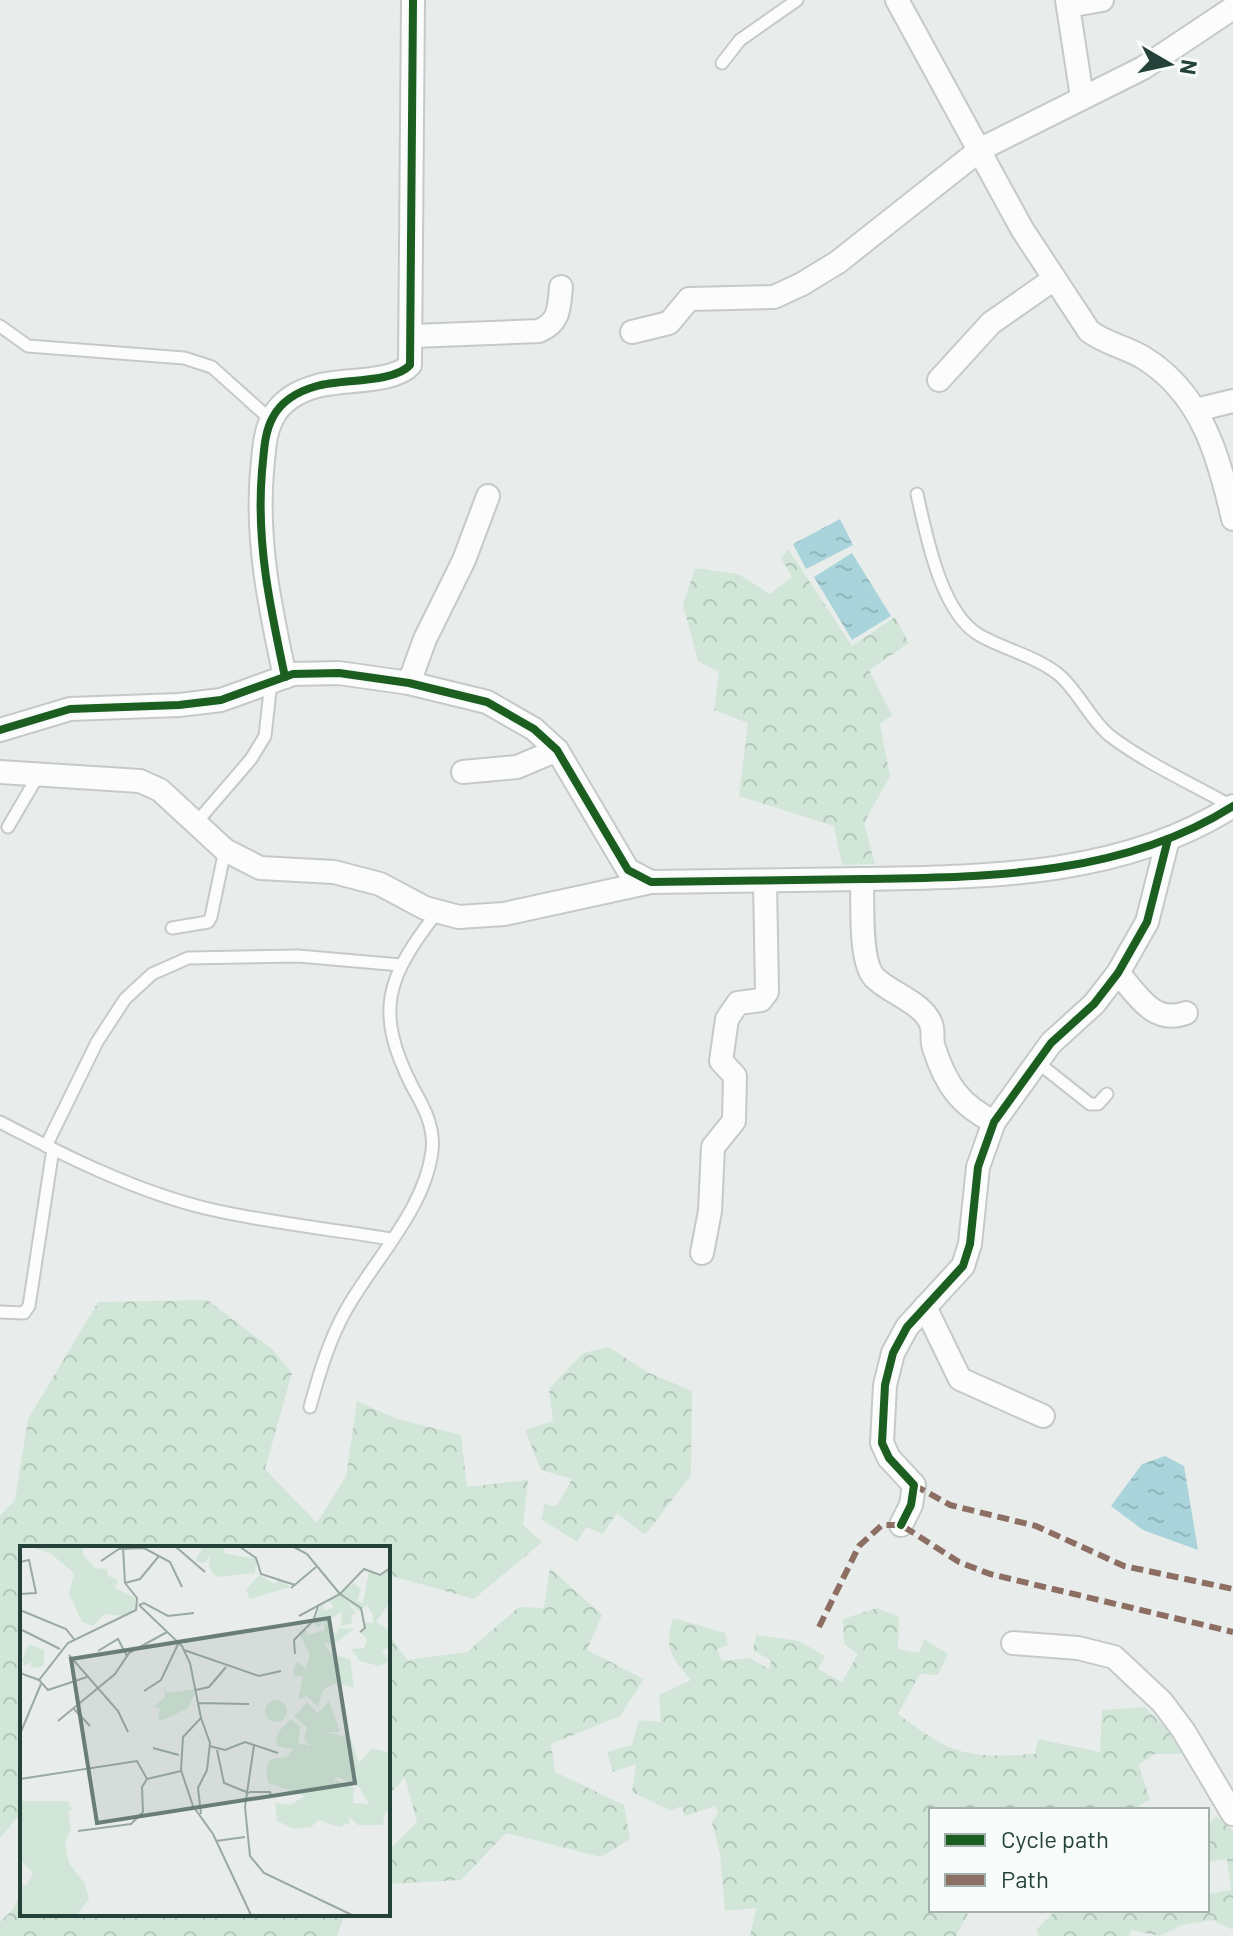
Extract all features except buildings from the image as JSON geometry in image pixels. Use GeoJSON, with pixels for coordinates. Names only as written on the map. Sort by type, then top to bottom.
{"type":"FeatureCollection","features":[{"type":"Feature","properties":{"kind":"street"},"geometry":{"type":"LineString","coordinates":[[278,679],[260,537],[265,443],[271,420],[278,409],[300,391],[347,379],[403,373],[410,365],[413,336],[413,0]]}},
{"type":"Feature","properties":{"kind":"street"},"geometry":{"type":"LineString","coordinates":[[897,0],[1022,229],[1089,331],[1105,343],[1141,356],[1157,368],[1196,410],[1219,460],[1233,519]]}},
{"type":"Feature","properties":{"kind":"street"},"geometry":{"type":"LineString","coordinates":[[1082,97],[1068,3],[1102,0]]}},
{"type":"Feature","properties":{"kind":"street"},"geometry":{"type":"LineString","coordinates":[[632,332],[669,323],[689,299],[774,297],[802,284],[838,262],[981,149],[1143,68],[1233,8]]}},
{"type":"Feature","properties":{"kind":"street"},"geometry":{"type":"LineString","coordinates":[[939,380],[991,323],[1054,279]]}},
{"type":"Feature","properties":{"kind":"street"},"geometry":{"type":"LineString","coordinates":[[413,336],[539,331],[551,326],[558,317],[561,287]]}},
{"type":"Feature","properties":{"kind":"street"},"geometry":{"type":"LineString","coordinates":[[1196,410],[1233,401]]}},
{"type":"Feature","properties":{"kind":"street"},"geometry":{"type":"LineString","coordinates":[[409,683],[425,639],[464,560],[488,496]]}},
{"type":"Feature","properties":{"kind":"street"},"geometry":{"type":"LineString","coordinates":[[0,730],[70,709],[179,705],[221,700],[278,679],[339,673],[409,683],[487,702],[534,729],[557,750],[628,870],[651,882]]}},
{"type":"Feature","properties":{"kind":"street"},"geometry":{"type":"LineString","coordinates":[[463,772],[517,767],[557,750]]}},
{"type":"Feature","properties":{"kind":"street"},"geometry":{"type":"LineString","coordinates":[[0,772],[140,781],[160,790],[225,850],[260,868],[334,872],[380,884],[438,911],[459,917],[504,914],[651,882],[971,877],[1064,867],[1139,850],[1201,826],[1232,806]]}},
{"type":"Feature","properties":{"kind":"street"},"geometry":{"type":"LineString","coordinates":[[901,1525],[911,1505],[914,1485],[889,1458],[882,1443],[885,1385],[893,1353],[907,1327],[963,1266],[970,1244],[978,1167],[994,1122],[1037,1062],[1118,973],[1147,922],[1168,839]]}},
{"type":"Feature","properties":{"kind":"street"},"geometry":{"type":"LineString","coordinates":[[862,879],[865,950],[872,975],[912,1003],[931,1023],[934,1048],[955,1094],[964,1106],[994,1122]]}},
{"type":"Feature","properties":{"kind":"street"},"geometry":{"type":"LineString","coordinates":[[702,1253],[710,1211],[713,1147],[732,1125],[735,1111],[735,1076],[721,1061],[727,1019],[738,1003],[761,1000],[767,992],[765,881]]}},
{"type":"Feature","properties":{"kind":"street"},"geometry":{"type":"LineString","coordinates":[[1118,973],[1156,1015],[1167,1018],[1186,1013]]}},
{"type":"Feature","properties":{"kind":"street"},"geometry":{"type":"LineString","coordinates":[[925,1307],[960,1379],[1043,1416]]}},
{"type":"Feature","properties":{"kind":"street"},"geometry":{"type":"LineString","coordinates":[[1013,1643],[1078,1648],[1114,1657],[1162,1702],[1183,1730],[1233,1814]]}},
{"type":"Feature","properties":{"kind":"lane"},"geometry":{"type":"LineString","coordinates":[[722,63],[740,40],[797,0]]}},
{"type":"Feature","properties":{"kind":"lane"},"geometry":{"type":"LineString","coordinates":[[0,326],[28,346],[184,358],[212,367],[271,420]]}},
{"type":"Feature","properties":{"kind":"lane"},"geometry":{"type":"LineString","coordinates":[[917,494],[932,560],[957,610],[977,635],[1051,669],[1061,676],[1081,705],[1110,735],[1232,806]]}},
{"type":"Feature","properties":{"kind":"lane"},"geometry":{"type":"LineString","coordinates":[[196,823],[251,759],[265,736],[278,679]]}},
{"type":"Feature","properties":{"kind":"lane"},"geometry":{"type":"LineString","coordinates":[[8,827],[39,773]]}},
{"type":"Feature","properties":{"kind":"lane"},"geometry":{"type":"LineString","coordinates":[[172,928],[208,922],[225,850]]}},
{"type":"Feature","properties":{"kind":"lane"},"geometry":{"type":"LineString","coordinates":[[310,1407],[321,1366],[345,1312],[426,1179],[433,1148],[428,1116],[397,1057],[388,1023],[393,980],[438,911]]}},
{"type":"Feature","properties":{"kind":"lane"},"geometry":{"type":"LineString","coordinates":[[0,1312],[16,1315],[24,1313],[29,1306],[49,1144],[97,1042],[125,999],[152,974],[188,958],[298,956],[401,965]]}},
{"type":"Feature","properties":{"kind":"lane"},"geometry":{"type":"LineString","coordinates":[[1037,1062],[1090,1104],[1098,1104],[1107,1094]]}},
{"type":"Feature","properties":{"kind":"lane"},"geometry":{"type":"LineString","coordinates":[[0,1122],[159,1193],[209,1209],[394,1236]]}},
{"type":"Feature","properties":{"kind":"green space"},"geometry":{"type":"Polygon","coordinates":[[[788,549],[852,646],[895,617],[909,643],[869,670],[892,715],[880,724],[890,776],[864,823],[875,864],[842,865],[834,826],[739,796],[748,723],[714,710],[719,672],[698,661],[683,605],[695,568],[738,574],[770,594],[792,577],[781,558],[788,549]]]}},
{"type":"Feature","properties":{"kind":"green space"},"geometry":{"type":"Polygon","coordinates":[[[207,1300],[272,1349],[292,1373],[265,1469],[317,1523],[346,1476],[357,1401],[397,1419],[461,1435],[467,1487],[528,1480],[523,1525],[542,1542],[474,1599],[390,1576],[390,1546],[20,1546],[20,1814],[0,1838],[0,1516],[15,1500],[28,1419],[98,1302],[207,1300]]]}},
{"type":"Feature","properties":{"kind":"green space"},"geometry":{"type":"Polygon","coordinates":[[[609,1347],[647,1372],[692,1391],[691,1475],[645,1535],[617,1513],[603,1534],[586,1527],[577,1542],[541,1519],[545,1504],[557,1506],[572,1479],[541,1470],[525,1430],[553,1421],[549,1389],[583,1353],[609,1347]]]}},
{"type":"Feature","properties":{"kind":"green space"},"geometry":{"type":"Polygon","coordinates":[[[550,1568],[602,1615],[587,1650],[644,1679],[620,1716],[551,1744],[555,1772],[624,1805],[630,1839],[601,1857],[506,1833],[461,1880],[390,1884],[392,1847],[417,1822],[405,1777],[390,1794],[390,1636],[407,1660],[467,1652],[519,1607],[544,1608],[550,1568]]]}},
{"type":"Feature","properties":{"kind":"green space"},"geometry":{"type":"Polygon","coordinates":[[[877,1608],[899,1617],[898,1649],[919,1653],[924,1639],[948,1654],[938,1675],[920,1674],[898,1714],[933,1739],[961,1751],[992,1755],[1035,1754],[1038,1739],[1100,1752],[1102,1710],[1145,1707],[1184,1747],[1180,1754],[1154,1754],[1139,1765],[1150,1800],[1138,1808],[929,1808],[929,1912],[969,1912],[956,1936],[750,1936],[756,1908],[725,1911],[720,1854],[712,1823],[718,1812],[715,1806],[685,1816],[681,1806],[671,1811],[632,1792],[636,1764],[613,1772],[607,1752],[632,1745],[639,1720],[661,1722],[659,1695],[691,1680],[671,1652],[669,1637],[673,1618],[725,1633],[728,1645],[717,1649],[722,1661],[749,1658],[769,1669],[771,1661],[753,1650],[756,1635],[799,1641],[825,1656],[818,1669],[842,1682],[858,1654],[844,1644],[843,1619],[877,1608]]]}},
{"type":"Feature","properties":{"kind":"green space"},"geometry":{"type":"Polygon","coordinates":[[[1216,1816],[1233,1830],[1233,1930],[1213,1920],[1182,1925],[1160,1936],[1131,1930],[1129,1936],[1039,1936],[1036,1930],[1054,1912],[1209,1912],[1209,1894],[1231,1890],[1227,1859],[1209,1862],[1209,1824],[1216,1816]]]}},
{"type":"Feature","properties":{"kind":"green space"},"geometry":{"type":"Polygon","coordinates":[[[20,1896],[20,1916],[344,1916],[337,1936],[0,1936],[0,1922],[20,1896]]]}},
{"type":"Feature","properties":{"kind":"water"},"geometry":{"type":"Polygon","coordinates":[[[840,519],[853,545],[806,569],[793,544],[840,519]]]}},
{"type":"Feature","properties":{"kind":"water"},"geometry":{"type":"Polygon","coordinates":[[[852,553],[891,616],[852,640],[814,577],[852,553]]]}},
{"type":"Feature","properties":{"kind":"water"},"geometry":{"type":"Polygon","coordinates":[[[1165,1456],[1184,1466],[1198,1550],[1143,1530],[1111,1506],[1142,1464],[1165,1456]]]}},
{"type":"Feature","properties":{"kind":"marked path"},"geometry":{"type":"LineString","coordinates":[[914,1485],[950,1505],[1036,1526],[1124,1566],[1233,1589]]}},
{"type":"Feature","properties":{"kind":"marked path"},"geometry":{"type":"LineString","coordinates":[[819,1627],[859,1546],[882,1525],[901,1525],[959,1562],[990,1574],[1233,1632]]}},
{"type":"Feature","properties":{"kind":"cycle path"},"geometry":{"type":"LineString","coordinates":[[285,677],[270,600],[261,523],[262,471],[270,423],[281,406],[304,391],[317,386],[392,375],[410,365],[413,0]]}},
{"type":"Feature","properties":{"kind":"cycle path"},"geometry":{"type":"LineString","coordinates":[[0,730],[70,709],[179,705],[221,700],[293,674],[339,673],[409,683],[487,702],[534,729],[557,750],[628,870],[651,882],[959,877],[1054,868],[1147,847],[1191,829],[1233,806]]}},
{"type":"Feature","properties":{"kind":"cycle path"},"geometry":{"type":"LineString","coordinates":[[901,1525],[911,1505],[914,1485],[889,1458],[882,1443],[885,1385],[893,1353],[907,1327],[963,1266],[970,1244],[978,1167],[994,1122],[1051,1043],[1094,1004],[1118,973],[1147,922],[1168,839]]}}]}
